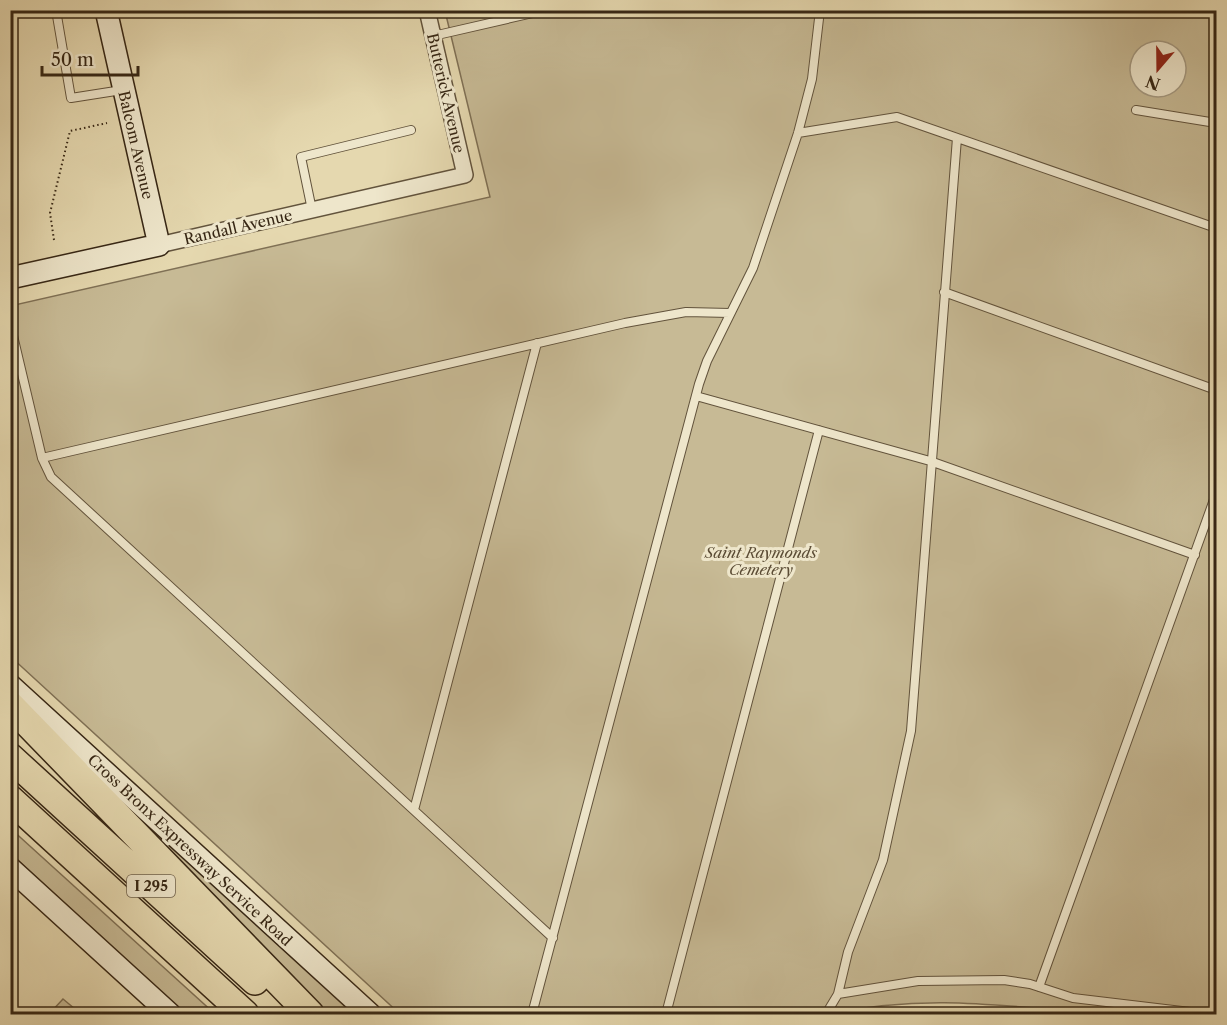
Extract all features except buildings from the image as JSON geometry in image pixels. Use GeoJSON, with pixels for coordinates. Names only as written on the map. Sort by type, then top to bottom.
{"type":"FeatureCollection","features":[{"type":"Feature","properties":{"kind":"highway"},"geometry":{"type":"LineString","coordinates":[[10,705],[310,1014]]}},
{"type":"Feature","properties":{"kind":"highway","name":"I 295"},"geometry":{"type":"LineString","coordinates":[[10,757],[291,1014]]}},
{"type":"Feature","properties":{"kind":"highway","name":"I 295"},"geometry":{"type":"LineString","coordinates":[[11,800],[245,1014]]}},
{"type":"Feature","properties":{"kind":"street","name":"Balcom Avenue"},"geometry":{"type":"LineString","coordinates":[[106,10],[159,245]]}},
{"type":"Feature","properties":{"kind":"street","name":"Butterick Avenue"},"geometry":{"type":"LineString","coordinates":[[427,10],[465,175]]}},
{"type":"Feature","properties":{"kind":"street","name":"Randall Avenue"},"geometry":{"type":"LineString","coordinates":[[10,278],[465,175]]}},
{"type":"Feature","properties":{"kind":"street","name":"Cross Bronx Expressway Service Road"},"geometry":{"type":"LineString","coordinates":[[10,685],[370,1014]]}},
{"type":"Feature","properties":{"kind":"street"},"geometry":{"type":"LineString","coordinates":[[10,868],[170,1014]]}},
{"type":"Feature","properties":{"kind":"lane"},"geometry":{"type":"LineString","coordinates":[[56,10],[71,98],[124,90]]}},
{"type":"Feature","properties":{"kind":"lane"},"geometry":{"type":"LineString","coordinates":[[433,36],[546,10]]}},
{"type":"Feature","properties":{"kind":"lane"},"geometry":{"type":"LineString","coordinates":[[532,1014],[696,396],[707,361],[753,268],[798,133],[812,80],[820,10]]}},
{"type":"Feature","properties":{"kind":"lane"},"geometry":{"type":"LineString","coordinates":[[1136,110],[1216,123]]}},
{"type":"Feature","properties":{"kind":"lane"},"geometry":{"type":"LineString","coordinates":[[798,133],[897,117],[1216,228]]}},
{"type":"Feature","properties":{"kind":"lane"},"geometry":{"type":"LineString","coordinates":[[312,210],[301,156],[411,130]]}},
{"type":"Feature","properties":{"kind":"lane"},"geometry":{"type":"LineString","coordinates":[[826,1014],[838,994],[848,952],[882,860],[911,731],[930,461],[957,138]]}},
{"type":"Feature","properties":{"kind":"lane"},"geometry":{"type":"LineString","coordinates":[[944,292],[1216,390]]}},
{"type":"Feature","properties":{"kind":"lane"},"geometry":{"type":"LineString","coordinates":[[42,458],[537,343],[686,312],[730,313]]}},
{"type":"Feature","properties":{"kind":"lane"},"geometry":{"type":"LineString","coordinates":[[10,323],[42,458],[51,477],[553,938]]}},
{"type":"Feature","properties":{"kind":"lane"},"geometry":{"type":"LineString","coordinates":[[414,810],[537,343]]}},
{"type":"Feature","properties":{"kind":"lane"},"geometry":{"type":"LineString","coordinates":[[696,396],[930,461],[1195,555]]}},
{"type":"Feature","properties":{"kind":"lane"},"geometry":{"type":"LineString","coordinates":[[666,1014],[819,430]]}},
{"type":"Feature","properties":{"kind":"lane"},"geometry":{"type":"LineString","coordinates":[[1039,987],[1216,494]]}},
{"type":"Feature","properties":{"kind":"lane"},"geometry":{"type":"LineString","coordinates":[[838,994],[908,982],[956,979],[1004,980],[1039,987],[1074,998],[1207,1014]]}},
{"type":"Feature","properties":{"kind":"path"},"geometry":{"type":"LineString","coordinates":[[10,53],[18,17],[47,10]]}},
{"type":"Feature","properties":{"kind":"path"},"geometry":{"type":"LineString","coordinates":[[54,240],[50,213],[70,131],[107,123]]}},
{"type":"Feature","properties":{"kind":"green space","name":"Saint Raymonds Cemetery"},"geometry":{"type":"Polygon","coordinates":[[[445,11],[1216,11],[1216,1014],[1116,1015],[999,1005],[933,1003],[900,1004],[829,1014],[400,1014],[11,657],[10,306],[490,197],[445,11]]]}},
{"type":"Feature","properties":{"kind":"green space"},"geometry":{"type":"Polygon","coordinates":[[[143,817],[356,1014],[325,1014],[286,978],[150,835],[143,817]]]}},
{"type":"Feature","properties":{"kind":"green space"},"geometry":{"type":"Polygon","coordinates":[[[10,828],[215,1014],[185,1014],[11,854],[10,828]]]}},
{"type":"Feature","properties":{"kind":"green space"},"geometry":{"type":"Polygon","coordinates":[[[63,999],[81,1014],[49,1014],[63,999]]]}}]}
